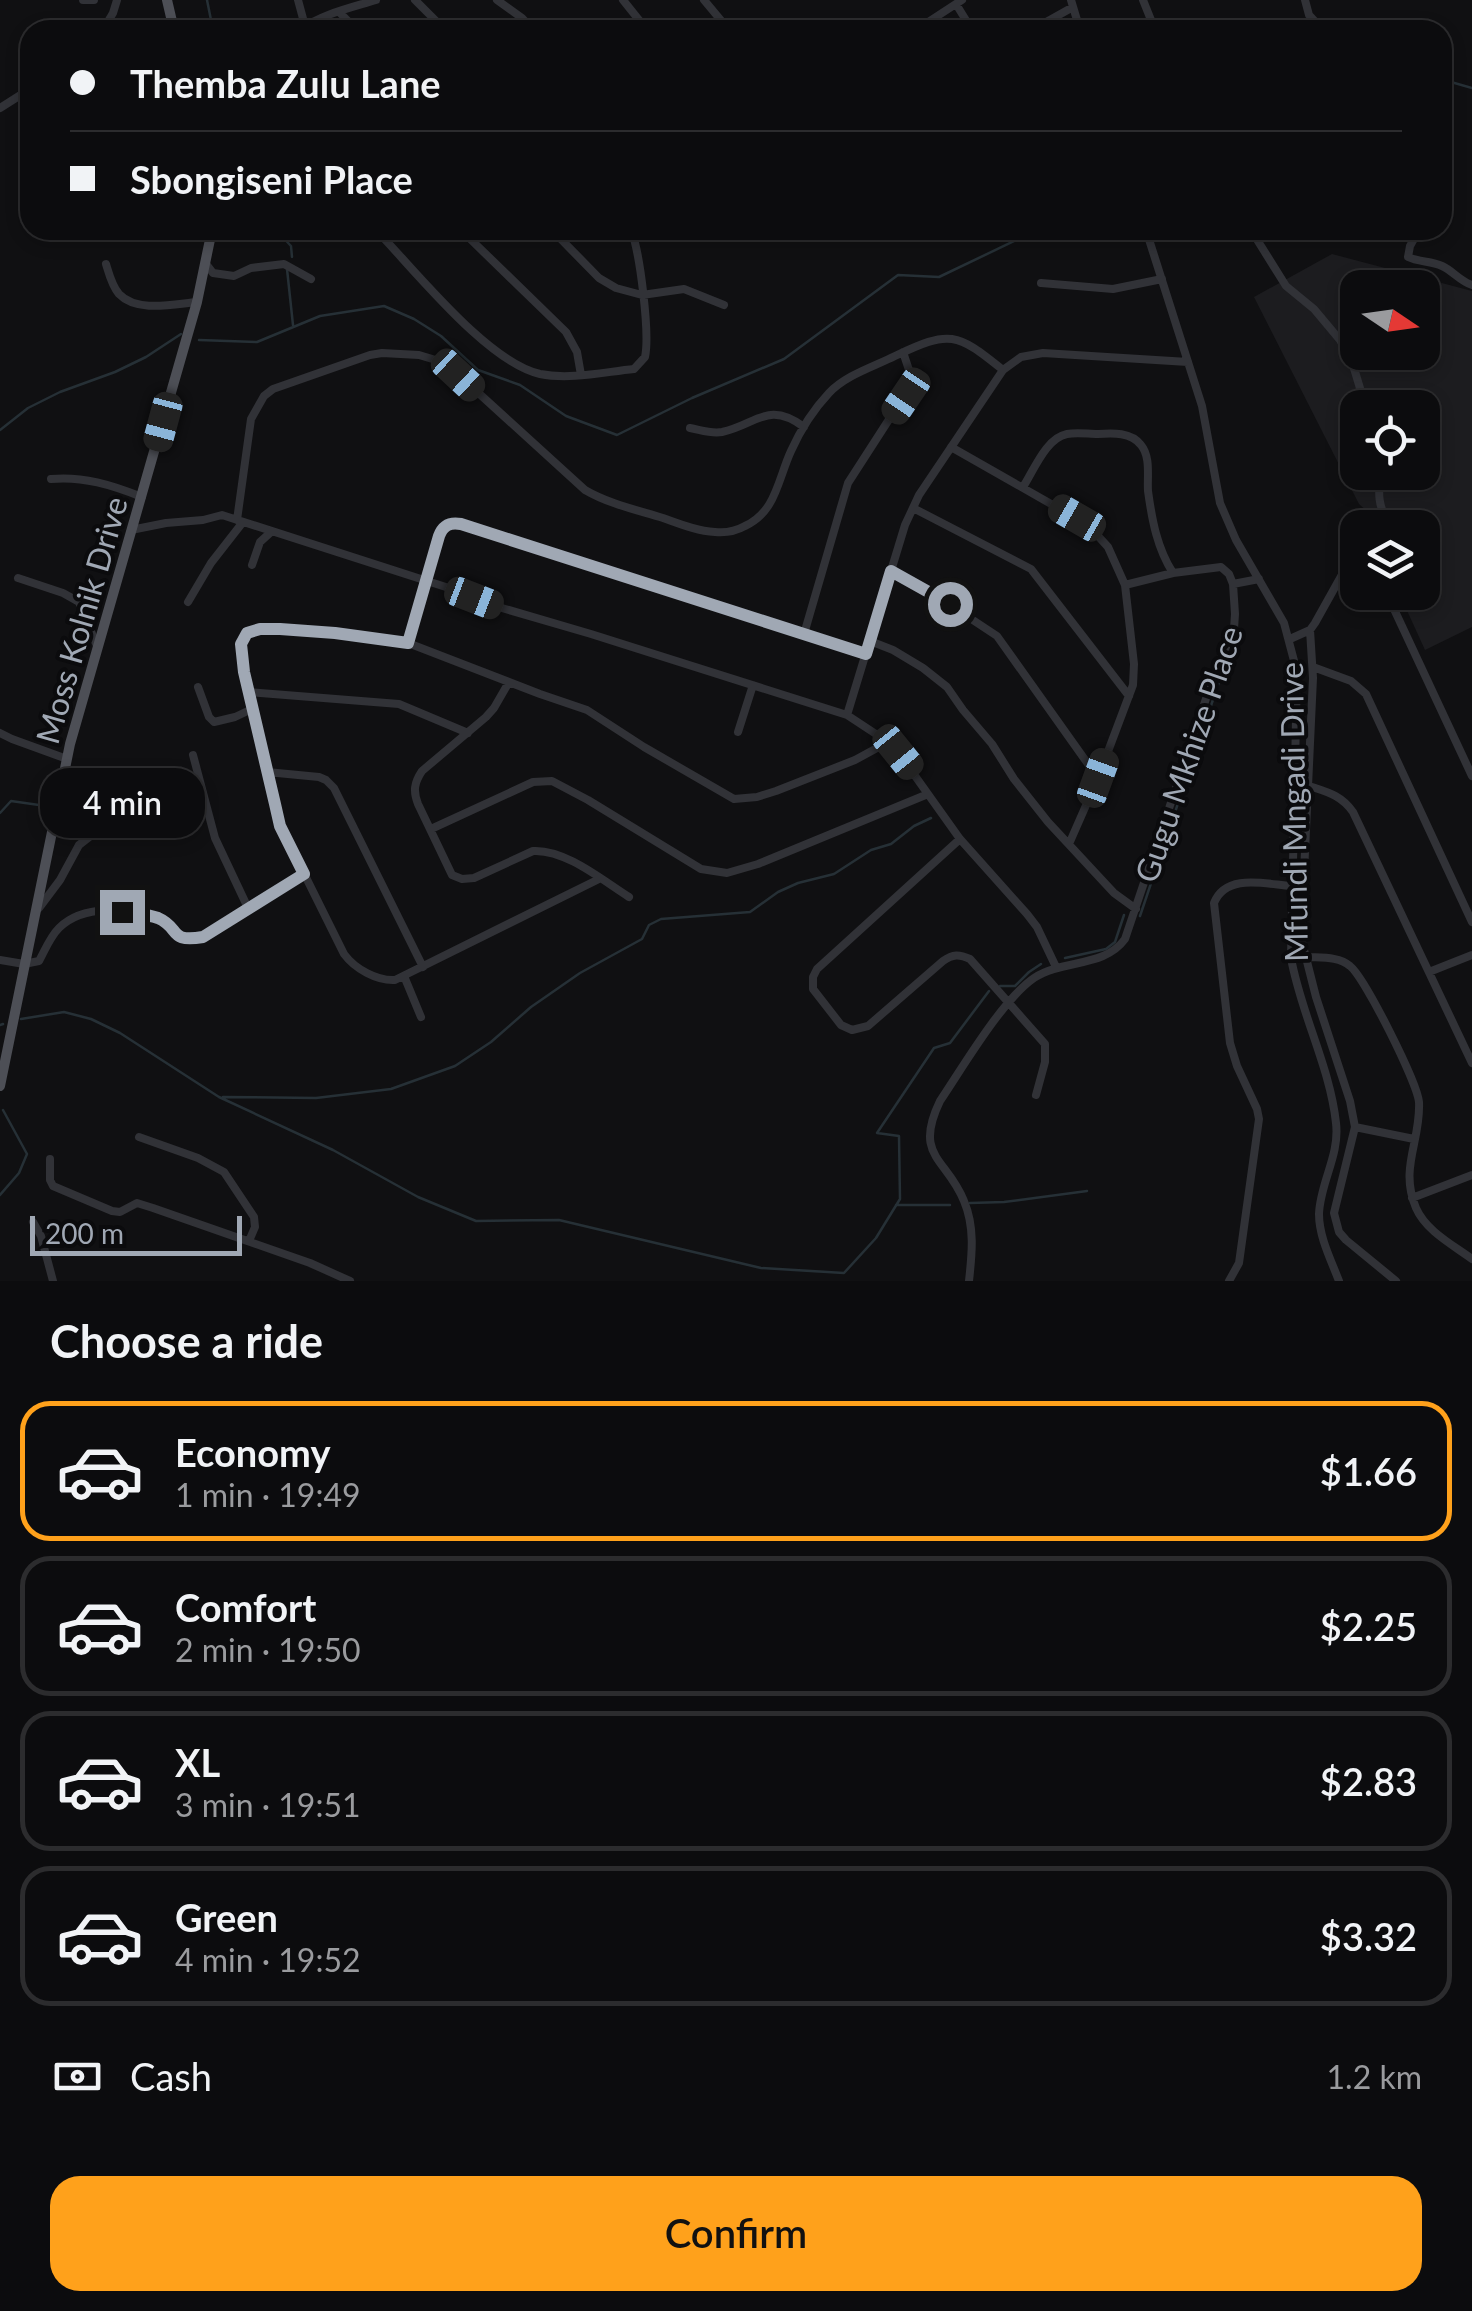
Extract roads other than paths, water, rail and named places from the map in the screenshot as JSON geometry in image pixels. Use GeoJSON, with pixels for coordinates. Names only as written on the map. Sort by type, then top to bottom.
{"type":"FeatureCollection","features":[{"type":"Feature","properties":{"kind":"main road","name":"Moss Kolnik Drive"},"geometry":{"type":"LineString","coordinates":[[0,1086],[66,759],[197,302],[210,240]]}},
{"type":"Feature","properties":{"kind":"street"},"geometry":{"type":"LineString","coordinates":[[84,0],[94,0]]}},
{"type":"Feature","properties":{"kind":"street"},"geometry":{"type":"LineString","coordinates":[[320,20],[376,0]]}},
{"type":"Feature","properties":{"kind":"street"},"geometry":{"type":"LineString","coordinates":[[415,0],[434,20]]}},
{"type":"Feature","properties":{"kind":"street"},"geometry":{"type":"LineString","coordinates":[[497,0],[524,20]]}},
{"type":"Feature","properties":{"kind":"street"},"geometry":{"type":"LineString","coordinates":[[623,0],[639,20]]}},
{"type":"Feature","properties":{"kind":"street"},"geometry":{"type":"LineString","coordinates":[[704,0],[721,20]]}},
{"type":"Feature","properties":{"kind":"street"},"geometry":{"type":"LineString","coordinates":[[931,20],[959,2]]}},
{"type":"Feature","properties":{"kind":"street"},"geometry":{"type":"LineString","coordinates":[[1047,20],[1072,4]]}},
{"type":"Feature","properties":{"kind":"street"},"geometry":{"type":"LineString","coordinates":[[338,12],[346,20]]}},
{"type":"Feature","properties":{"kind":"street"},"geometry":{"type":"LineString","coordinates":[[386,240],[498,352],[543,375],[581,375],[640,364],[647,350],[634,240]]}},
{"type":"Feature","properties":{"kind":"street"},"geometry":{"type":"LineString","coordinates":[[471,240],[566,332],[577,352],[581,375]]}},
{"type":"Feature","properties":{"kind":"street"},"geometry":{"type":"LineString","coordinates":[[562,240],[599,278],[625,292],[642,295],[684,288],[724,305]]}},
{"type":"Feature","properties":{"kind":"street","name":"Mfundi Mngadi Drive"},"geometry":{"type":"LineString","coordinates":[[1149,240],[1206,424],[1220,503],[1236,540],[1278,610],[1297,672],[1293,970],[1336,1117],[1335,1146],[1319,1218],[1339,1281]]}},
{"type":"Feature","properties":{"kind":"street"},"geometry":{"type":"LineString","coordinates":[[1257,240],[1286,286],[1314,309],[1340,340],[1361,390]]}},
{"type":"Feature","properties":{"kind":"street"},"geometry":{"type":"LineString","coordinates":[[1413,240],[1408,250],[1410,258],[1440,266],[1472,285]]}},
{"type":"Feature","properties":{"kind":"street"},"geometry":{"type":"LineString","coordinates":[[106,264],[119,294],[128,300],[149,306],[197,302]]}},
{"type":"Feature","properties":{"kind":"street"},"geometry":{"type":"LineString","coordinates":[[206,264],[213,273],[234,276],[251,268],[284,264],[311,280]]}},
{"type":"Feature","properties":{"kind":"street"},"geometry":{"type":"LineString","coordinates":[[1041,283],[1113,289],[1162,280]]}},
{"type":"Feature","properties":{"kind":"street"},"geometry":{"type":"LineString","coordinates":[[188,602],[240,521],[251,419],[264,396],[284,385],[382,353],[419,355],[451,368],[574,482],[595,496],[711,532],[744,527],[764,513],[804,427],[830,391],[843,381],[927,341],[949,337],[979,351],[1003,370]]}},
{"type":"Feature","properties":{"kind":"street"},"geometry":{"type":"LineString","coordinates":[[804,634],[848,483],[908,390],[910,373],[903,352]]}},
{"type":"Feature","properties":{"kind":"street"},"geometry":{"type":"LineString","coordinates":[[847,715],[905,525],[1003,370],[1021,357],[1042,353],[1188,362]]}},
{"type":"Feature","properties":{"kind":"street"},"geometry":{"type":"LineString","coordinates":[[690,428],[718,433],[772,414],[786,416],[804,427]]}},
{"type":"Feature","properties":{"kind":"street"},"geometry":{"type":"LineString","coordinates":[[1024,487],[1059,436],[1121,434],[1140,444],[1145,452],[1158,542],[1173,573],[1125,584]]}},
{"type":"Feature","properties":{"kind":"street"},"geometry":{"type":"LineString","coordinates":[[951,447],[1097,533],[1125,584],[1135,676],[1069,844]]}},
{"type":"Feature","properties":{"kind":"street"},"geometry":{"type":"LineString","coordinates":[[50,479],[100,482],[142,498]]}},
{"type":"Feature","properties":{"kind":"street"},"geometry":{"type":"LineString","coordinates":[[913,508],[1036,574],[1129,696]]}},
{"type":"Feature","properties":{"kind":"street"},"geometry":{"type":"LineString","coordinates":[[131,530],[217,516],[240,521],[494,606],[847,715],[888,742],[960,839],[1027,914],[1056,967],[1034,978],[1008,1003],[932,1116],[930,1149],[967,1209],[972,1244],[970,1281]]}},
{"type":"Feature","properties":{"kind":"street"},"geometry":{"type":"LineString","coordinates":[[408,643],[442,530],[456,523],[866,654]]}},
{"type":"Feature","properties":{"kind":"street"},"geometry":{"type":"LineString","coordinates":[[252,565],[260,542],[272,532]]}},
{"type":"Feature","properties":{"kind":"street","name":"Gugu Mkhize Place"},"geometry":{"type":"LineString","coordinates":[[1056,967],[1108,955],[1125,939],[1216,669],[1234,630],[1232,584],[1226,570],[1214,567],[1173,573]]}},
{"type":"Feature","properties":{"kind":"street"},"geometry":{"type":"LineString","coordinates":[[891,571],[998,636],[1098,778]]}},
{"type":"Feature","properties":{"kind":"street"},"geometry":{"type":"LineString","coordinates":[[1340,577],[1310,630],[1309,786],[1301,924],[1316,996],[1355,1127],[1335,1201],[1336,1223],[1346,1240],[1396,1281]]}},
{"type":"Feature","properties":{"kind":"street"},"geometry":{"type":"LineString","coordinates":[[18,578],[79,602],[97,646]]}},
{"type":"Feature","properties":{"kind":"street"},"geometry":{"type":"LineString","coordinates":[[1232,584],[1259,579]]}},
{"type":"Feature","properties":{"kind":"street"},"geometry":{"type":"LineString","coordinates":[[1394,610],[1472,776]]}},
{"type":"Feature","properties":{"kind":"street"},"geometry":{"type":"LineString","coordinates":[[599,879],[396,980],[386,981],[350,961],[280,826],[248,692],[241,644],[247,633],[260,629],[335,633],[408,643],[596,714],[734,800],[776,790],[854,760],[888,742]]}},
{"type":"Feature","properties":{"kind":"street"},"geometry":{"type":"LineString","coordinates":[[1290,639],[1310,630]]}},
{"type":"Feature","properties":{"kind":"street"},"geometry":{"type":"LineString","coordinates":[[870,641],[893,650],[947,687],[1048,822],[1114,893],[1136,908]]}},
{"type":"Feature","properties":{"kind":"street"},"geometry":{"type":"LineString","coordinates":[[1312,667],[1351,681],[1366,694],[1472,922]]}},
{"type":"Feature","properties":{"kind":"street"},"geometry":{"type":"LineString","coordinates":[[509,682],[494,708],[422,771],[415,784],[418,804],[452,875],[462,880],[474,878],[542,850],[560,855],[629,897]]}},
{"type":"Feature","properties":{"kind":"street"},"geometry":{"type":"LineString","coordinates":[[738,732],[754,685]]}},
{"type":"Feature","properties":{"kind":"street"},"geometry":{"type":"LineString","coordinates":[[198,687],[214,722],[252,710]]}},
{"type":"Feature","properties":{"kind":"street"},"geometry":{"type":"LineString","coordinates":[[248,692],[399,704],[468,733]]}},
{"type":"Feature","properties":{"kind":"street"},"geometry":{"type":"LineString","coordinates":[[0,732],[66,759]]}},
{"type":"Feature","properties":{"kind":"street"},"geometry":{"type":"LineString","coordinates":[[193,756],[215,838],[248,908]]}},
{"type":"Feature","properties":{"kind":"street"},"geometry":{"type":"LineString","coordinates":[[267,772],[319,778],[334,788],[423,967]]}},
{"type":"Feature","properties":{"kind":"street"},"geometry":{"type":"LineString","coordinates":[[431,828],[533,782],[552,780],[701,869],[728,874],[928,794]]}},
{"type":"Feature","properties":{"kind":"street"},"geometry":{"type":"LineString","coordinates":[[1309,786],[1345,800],[1353,812],[1472,1064]]}},
{"type":"Feature","properties":{"kind":"street"},"geometry":{"type":"LineString","coordinates":[[32,921],[79,845],[136,811]]}},
{"type":"Feature","properties":{"kind":"street"},"geometry":{"type":"LineString","coordinates":[[960,839],[818,968],[813,989],[842,1025],[852,1030],[868,1026],[942,961],[953,955],[970,959],[1045,1044],[1046,1062],[1036,1096]]}},
{"type":"Feature","properties":{"kind":"street"},"geometry":{"type":"LineString","coordinates":[[0,960],[24,964],[39,961],[59,928],[86,913],[114,911],[154,917],[178,937],[203,937],[304,874]]}},
{"type":"Feature","properties":{"kind":"street"},"geometry":{"type":"LineString","coordinates":[[1229,1281],[1239,1264],[1259,1119],[1230,1042],[1214,902],[1226,886],[1243,882],[1292,886]]}},
{"type":"Feature","properties":{"kind":"street"},"geometry":{"type":"LineString","coordinates":[[1429,972],[1472,955]]}},
{"type":"Feature","properties":{"kind":"street"},"geometry":{"type":"LineString","coordinates":[[1306,956],[1346,962],[1358,976],[1412,1076],[1419,1103],[1408,1174],[1412,1198],[1430,1228],[1472,1259]]}},
{"type":"Feature","properties":{"kind":"street"},"geometry":{"type":"LineString","coordinates":[[404,976],[421,1017]]}},
{"type":"Feature","properties":{"kind":"street"},"geometry":{"type":"LineString","coordinates":[[1355,1127],[1414,1139]]}},
{"type":"Feature","properties":{"kind":"street"},"geometry":{"type":"LineString","coordinates":[[139,1137],[198,1158],[224,1172],[254,1217],[249,1242]]}},
{"type":"Feature","properties":{"kind":"street"},"geometry":{"type":"LineString","coordinates":[[50,1160],[53,1186],[106,1210],[120,1212],[137,1204],[310,1263],[350,1281]]}},
{"type":"Feature","properties":{"kind":"street"},"geometry":{"type":"LineString","coordinates":[[1412,1198],[1472,1175]]}},
{"type":"Feature","properties":{"kind":"street"},"geometry":{"type":"LineString","coordinates":[[33,1222],[41,1236],[53,1281]]}},
{"type":"Feature","properties":{"kind":"waterway"},"geometry":{"type":"LineString","coordinates":[[207,0],[211,20]]}},
{"type":"Feature","properties":{"kind":"waterway"},"geometry":{"type":"LineString","coordinates":[[1452,82],[1472,88]]}},
{"type":"Feature","properties":{"kind":"waterway"},"geometry":{"type":"LineString","coordinates":[[285,240],[291,246],[292,257]]}},
{"type":"Feature","properties":{"kind":"waterway"},"geometry":{"type":"LineString","coordinates":[[199,340],[257,342],[320,316],[384,306],[441,336],[478,370],[520,385],[566,416],[617,435],[784,359],[898,275],[939,277],[1016,240]]}},
{"type":"Feature","properties":{"kind":"waterway"},"geometry":{"type":"LineString","coordinates":[[287,269],[293,325]]}},
{"type":"Feature","properties":{"kind":"waterway"},"geometry":{"type":"LineString","coordinates":[[0,430],[28,408],[115,372],[181,334]]}},
{"type":"Feature","properties":{"kind":"waterway"},"geometry":{"type":"LineString","coordinates":[[1222,673],[1234,654]]}},
{"type":"Feature","properties":{"kind":"waterway"},"geometry":{"type":"LineString","coordinates":[[1140,916],[1220,679]]}},
{"type":"Feature","properties":{"kind":"waterway"},"geometry":{"type":"LineString","coordinates":[[0,813],[11,801],[46,806]]}},
{"type":"Feature","properties":{"kind":"waterway"},"geometry":{"type":"LineString","coordinates":[[223,1097],[316,1098],[391,1089],[455,1066],[580,973],[642,939],[649,925],[661,919],[750,912],[778,892],[834,874],[931,818]]}},
{"type":"Feature","properties":{"kind":"waterway"},"geometry":{"type":"LineString","coordinates":[[1065,958],[1106,949],[1115,942],[1124,915]]}},
{"type":"Feature","properties":{"kind":"waterway"},"geometry":{"type":"LineString","coordinates":[[1000,986],[1015,986],[1041,964]]}},
{"type":"Feature","properties":{"kind":"waterway"},"geometry":{"type":"LineString","coordinates":[[21,1019],[64,1012],[91,1019],[120,1033],[219,1097],[333,1150],[418,1197],[476,1221],[559,1220],[761,1268],[844,1273],[876,1238],[900,1199],[899,1136],[877,1133],[934,1048],[950,1043],[989,991]]}},
{"type":"Feature","properties":{"kind":"waterway"},"geometry":{"type":"LineString","coordinates":[[0,1195],[19,1173],[27,1154],[3,1110]]}},
{"type":"Feature","properties":{"kind":"waterway"},"geometry":{"type":"LineString","coordinates":[[970,1203],[1087,1191]]}},
{"type":"Feature","properties":{"kind":"waterway"},"geometry":{"type":"LineString","coordinates":[[896,1205],[950,1205]]}}]}
